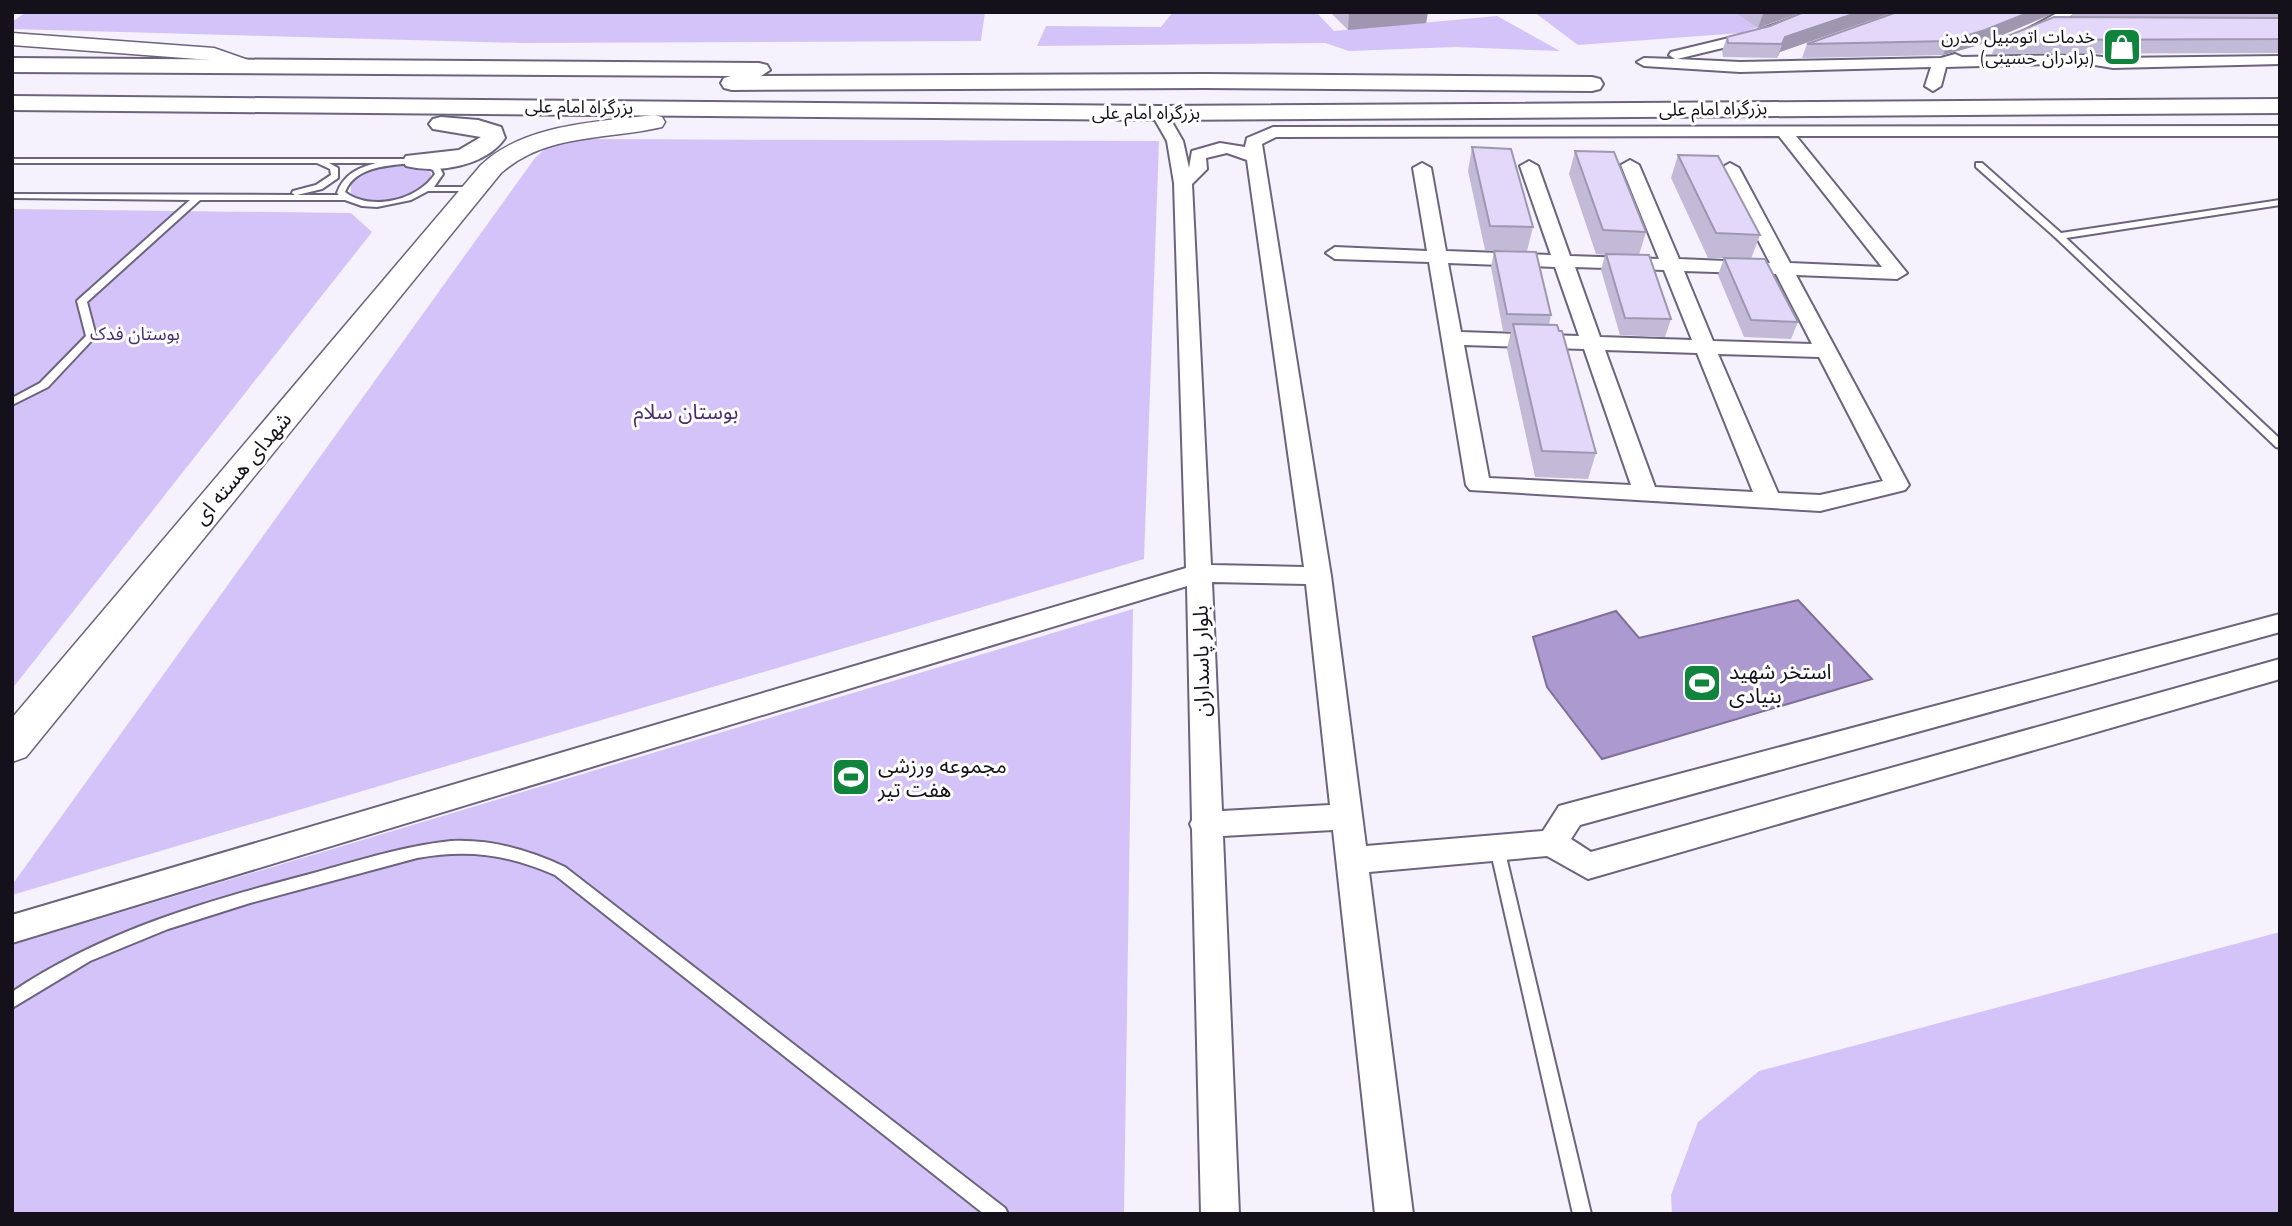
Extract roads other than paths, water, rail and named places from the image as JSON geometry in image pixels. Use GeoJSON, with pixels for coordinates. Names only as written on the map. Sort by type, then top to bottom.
{"type":"FeatureCollection","features":[{"type":"Feature","properties":{"kind":"highway"},"geometry":{"type":"LineString","coordinates":[[12,58],[92,65]]}},
{"type":"Feature","properties":{"kind":"highway"},"geometry":{"type":"LineString","coordinates":[[12,65],[820,70],[856,81]]}},
{"type":"Feature","properties":{"kind":"highway","name":"بزرگراه امام علی"},"geometry":{"type":"LineString","coordinates":[[1642,73],[1877,86]]}},
{"type":"Feature","properties":{"kind":"highway","name":"بزرگراه امام علی"},"geometry":{"type":"LineString","coordinates":[[12,83],[676,85],[856,81],[1612,84]]}},
{"type":"Feature","properties":{"kind":"highway"},"geometry":{"type":"LineString","coordinates":[[1905,86],[2280,89]]}},
{"type":"Feature","properties":{"kind":"highway","name":"بزرگراه امام علی"},"geometry":{"type":"LineString","coordinates":[[12,103],[1159,113],[2280,106]]}},
{"type":"Feature","properties":{"kind":"highway"},"geometry":{"type":"LineString","coordinates":[[12,122],[803,122],[942,111]]}},
{"type":"Feature","properties":{"kind":"highway"},"geometry":{"type":"LineString","coordinates":[[400,121],[478,127],[492,132],[493,138],[487,147],[473,154],[415,162]]}},
{"type":"Feature","properties":{"kind":"street"},"geometry":{"type":"LineString","coordinates":[[1642,73],[1824,12]]}},
{"type":"Feature","properties":{"kind":"street"},"geometry":{"type":"LineString","coordinates":[[2023,34],[2073,18]]}},
{"type":"Feature","properties":{"kind":"street"},"geometry":{"type":"LineString","coordinates":[[12,39],[214,54],[247,66]]}},
{"type":"Feature","properties":{"kind":"street"},"geometry":{"type":"LineString","coordinates":[[1940,63],[1997,44]]}},
{"type":"Feature","properties":{"kind":"street"},"geometry":{"type":"LineString","coordinates":[[1740,67],[1771,62],[1807,51]]}},
{"type":"Feature","properties":{"kind":"street"},"geometry":{"type":"LineString","coordinates":[[1642,73],[1740,67],[2083,59],[2113,64],[2280,60]]}},
{"type":"Feature","properties":{"kind":"street"},"geometry":{"type":"LineString","coordinates":[[1933,86],[1940,63]]}},
{"type":"Feature","properties":{"kind":"street"},"geometry":{"type":"LineString","coordinates":[[2139,105],[2280,124]]}},
{"type":"Feature","properties":{"kind":"street","name":"بلوار پاسداران"},"geometry":{"type":"LineString","coordinates":[[1159,113],[1175,141],[1183,183],[1220,1214]]}},
{"type":"Feature","properties":{"kind":"street","name":"شهدای هسته ای"},"geometry":{"type":"LineString","coordinates":[[12,747],[495,164],[529,147],[579,132],[654,122]]}},
{"type":"Feature","properties":{"kind":"street"},"geometry":{"type":"LineString","coordinates":[[1394,1214],[1318,576],[1253,142],[1273,132],[2280,131]]}},
{"type":"Feature","properties":{"kind":"street"},"geometry":{"type":"LineString","coordinates":[[1335,253],[1897,273],[1785,133]]}},
{"type":"Feature","properties":{"kind":"street"},"geometry":{"type":"LineString","coordinates":[[1183,183],[1198,169],[1198,156],[1211,148],[1233,148],[1256,158]]}},
{"type":"Feature","properties":{"kind":"street"},"geometry":{"type":"LineString","coordinates":[[1630,164],[1769,501]]}},
{"type":"Feature","properties":{"kind":"street"},"geometry":{"type":"LineString","coordinates":[[1529,166],[1646,494]]}},
{"type":"Feature","properties":{"kind":"street"},"geometry":{"type":"LineString","coordinates":[[1422,168],[1478,485],[1819,503],[1897,485],[1730,168]]}},
{"type":"Feature","properties":{"kind":"street"},"geometry":{"type":"LineString","coordinates":[[1452,338],[1826,351]]}},
{"type":"Feature","properties":{"kind":"street"},"geometry":{"type":"LineString","coordinates":[[12,929],[1199,573],[1318,576]]}},
{"type":"Feature","properties":{"kind":"street"},"geometry":{"type":"LineString","coordinates":[[1552,844],[1570,815],[2280,623]]}},
{"type":"Feature","properties":{"kind":"street"},"geometry":{"type":"LineString","coordinates":[[1352,860],[1552,844],[1587,866],[2280,669]]}},
{"type":"Feature","properties":{"kind":"street"},"geometry":{"type":"LineString","coordinates":[[1205,824],[1346,817]]}},
{"type":"Feature","properties":{"kind":"lane"},"geometry":{"type":"LineString","coordinates":[[12,161],[415,162],[436,168],[439,174],[428,189],[416,195],[368,204],[345,198],[12,196]]}},
{"type":"Feature","properties":{"kind":"lane"},"geometry":{"type":"LineString","coordinates":[[272,198],[319,187],[335,176],[334,168],[311,161]]}},
{"type":"Feature","properties":{"kind":"lane"},"geometry":{"type":"LineString","coordinates":[[345,198],[341,193],[342,187],[358,173],[385,164],[415,162]]}},
{"type":"Feature","properties":{"kind":"lane"},"geometry":{"type":"LineString","coordinates":[[1979,165],[2059,236],[2280,446]]}},
{"type":"Feature","properties":{"kind":"lane"},"geometry":{"type":"LineString","coordinates":[[428,189],[472,189]]}},
{"type":"Feature","properties":{"kind":"lane"},"geometry":{"type":"LineString","coordinates":[[12,402],[44,385],[91,336],[82,301],[198,197]]}},
{"type":"Feature","properties":{"kind":"lane"},"geometry":{"type":"LineString","coordinates":[[2059,236],[2280,202]]}},
{"type":"Feature","properties":{"kind":"lane"},"geometry":{"type":"LineString","coordinates":[[12,1001],[118,940],[306,882],[404,855],[469,846],[526,858],[560,871],[999,1214]]}},
{"type":"Feature","properties":{"kind":"lane"},"geometry":{"type":"LineString","coordinates":[[1497,848],[1581,1214]]}},
{"type":"Feature","properties":{"kind":"place","name":"خدمات اتومبیل مدرن (برادران حسینی)"},"geometry":{"type":"Point","coordinates":[2122,47]}},
{"type":"Feature","properties":{"kind":"place","name":"استخر شهید بنیادی"},"geometry":{"type":"Point","coordinates":[1702,683]}},
{"type":"Feature","properties":{"kind":"place","name":"مجموعه ورزشی هفت تیر"},"geometry":{"type":"Point","coordinates":[851,777]}},
{"type":"Feature","properties":{"kind":"park label","name":"بوستان فدک"},"geometry":{"type":"Point","coordinates":[135,334]}},
{"type":"Feature","properties":{"kind":"park label","name":"بوستان سلام"},"geometry":{"type":"Point","coordinates":[686,411]}}]}
